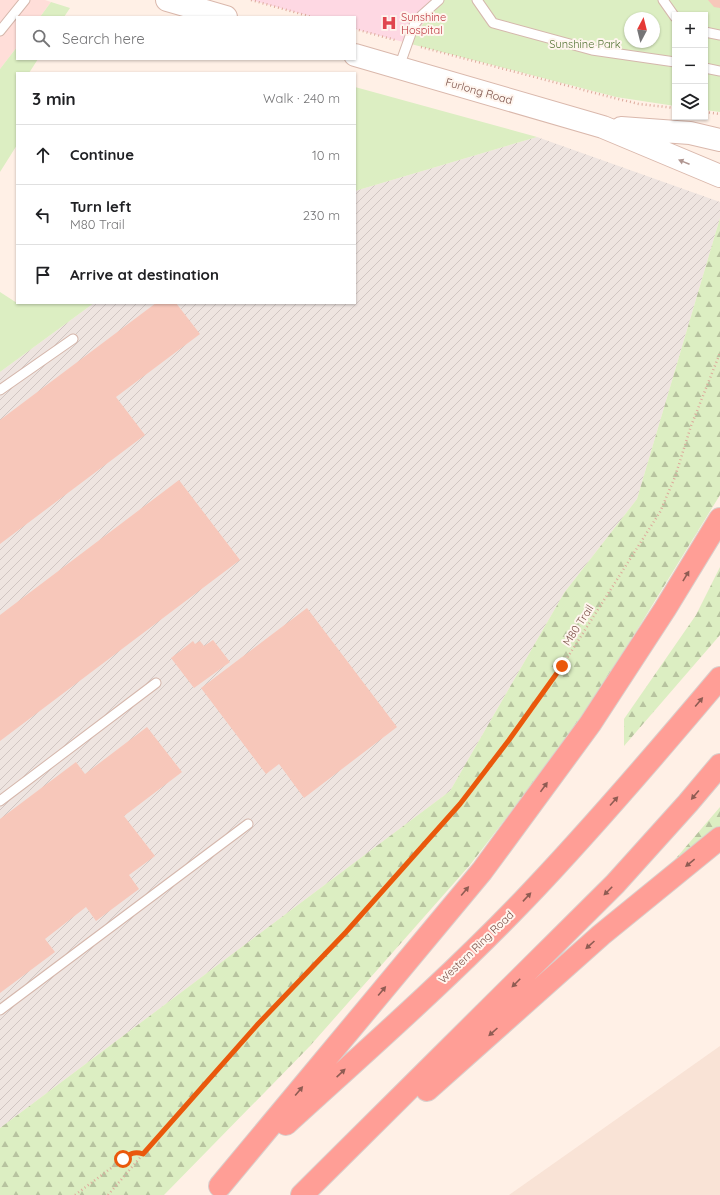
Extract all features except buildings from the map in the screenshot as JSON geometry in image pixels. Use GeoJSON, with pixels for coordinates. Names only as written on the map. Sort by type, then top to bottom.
{"type":"FeatureCollection","features":[{"type":"Feature","properties":{"kind":"highway"},"geometry":{"type":"LineString","coordinates":[[215,1190],[482,871],[590,724],[666,609],[720,519]]}},
{"type":"Feature","properties":{"kind":"highway","name":"Western Ring Road"},"geometry":{"type":"LineString","coordinates":[[215,1190],[464,960],[523,901],[644,768],[720,678]]}},
{"type":"Feature","properties":{"kind":"highway"},"geometry":{"type":"LineString","coordinates":[[302,1195],[614,884],[720,765]]}},
{"type":"Feature","properties":{"kind":"highway"},"geometry":{"type":"LineString","coordinates":[[306,1195],[460,1061],[601,935],[720,838]]}},
{"type":"Feature","properties":{"kind":"main road"},"geometry":{"type":"LineString","coordinates":[[167,0],[223,16]]}},
{"type":"Feature","properties":{"kind":"main road","name":"Furlong Road"},"geometry":{"type":"LineString","coordinates":[[356,55],[603,127],[720,176]]}},
{"type":"Feature","properties":{"kind":"main road","name":"Furlong Road"},"geometry":{"type":"LineString","coordinates":[[603,127],[690,133],[720,140]]}},
{"type":"Feature","properties":{"kind":"lane"},"geometry":{"type":"LineString","coordinates":[[0,31],[26,0]]}},
{"type":"Feature","properties":{"kind":"lane"},"geometry":{"type":"LineString","coordinates":[[399,67],[414,25],[422,15],[439,0]]}},
{"type":"Feature","properties":{"kind":"lane"},"geometry":{"type":"LineString","coordinates":[[477,0],[492,23],[592,50],[672,62]]}},
{"type":"Feature","properties":{"kind":"lane"},"geometry":{"type":"LineString","coordinates":[[663,0],[672,13]]}},
{"type":"Feature","properties":{"kind":"lane"},"geometry":{"type":"LineString","coordinates":[[708,33],[720,35]]}},
{"type":"Feature","properties":{"kind":"lane"},"geometry":{"type":"LineString","coordinates":[[708,69],[720,71]]}},
{"type":"Feature","properties":{"kind":"lane"},"geometry":{"type":"LineString","coordinates":[[0,390],[73,339]]}},
{"type":"Feature","properties":{"kind":"lane"},"geometry":{"type":"LineString","coordinates":[[0,801],[156,683]]}},
{"type":"Feature","properties":{"kind":"lane"},"geometry":{"type":"LineString","coordinates":[[0,1010],[248,824]]}},
{"type":"Feature","properties":{"kind":"path"},"geometry":{"type":"LineString","coordinates":[[251,0],[308,16]]}},
{"type":"Feature","properties":{"kind":"path"},"geometry":{"type":"LineString","coordinates":[[356,29],[614,98],[639,104],[672,108]]}},
{"type":"Feature","properties":{"kind":"path"},"geometry":{"type":"LineString","coordinates":[[708,112],[720,114]]}},
{"type":"Feature","properties":{"kind":"path","name":"M80 Trail"},"geometry":{"type":"LineString","coordinates":[[108,1195],[258,1024],[346,932],[460,804],[509,740],[562,666],[660,512],[675,477],[691,426],[720,353]]}},
{"type":"Feature","properties":{"kind":"path"},"geometry":{"type":"LineString","coordinates":[[75,1195],[130,1154],[137,1152],[143,1154]]}},
{"type":"Feature","properties":{"kind":"shaded area"},"geometry":{"type":"Polygon","coordinates":[[[0,0],[45,0],[51,2],[41,16],[16,16],[16,48],[0,69],[0,0]]]}},
{"type":"Feature","properties":{"kind":"shaded area","name":"Sunshine Hospital"},"geometry":{"type":"Polygon","coordinates":[[[251,0],[443,0],[407,43],[356,29],[356,16],[309,16],[251,0]]]}},
{"type":"Feature","properties":{"kind":"shaded area"},"geometry":{"type":"Polygon","coordinates":[[[537,137],[720,202],[720,218],[637,499],[564,593],[450,791],[0,1128],[0,372],[93,304],[356,304],[356,191],[537,137]]]}},
{"type":"Feature","properties":{"kind":"shaded area"},"geometry":{"type":"Polygon","coordinates":[[[720,1046],[720,1195],[509,1195],[604,1128],[720,1046]]]}},
{"type":"Feature","properties":{"kind":"green space","name":"Sunshine Park"},"geometry":{"type":"Polygon","coordinates":[[[443,0],[720,0],[720,112],[708,110],[708,12],[672,12],[672,106],[616,97],[407,43],[443,0]]]}},
{"type":"Feature","properties":{"kind":"green space"},"geometry":{"type":"Polygon","coordinates":[[[51,2],[70,8],[65,16],[41,16],[51,2]]]}},
{"type":"Feature","properties":{"kind":"green space"},"geometry":{"type":"Polygon","coordinates":[[[16,48],[16,60],[37,60],[30,72],[16,72],[16,147],[0,172],[0,69],[16,48]]]}},
{"type":"Feature","properties":{"kind":"green space"},"geometry":{"type":"Polygon","coordinates":[[[356,87],[537,137],[356,191],[356,87]]]}},
{"type":"Feature","properties":{"kind":"green space"},"geometry":{"type":"Polygon","coordinates":[[[720,218],[720,495],[583,718],[470,865],[309,1047],[164,1195],[0,1195],[0,1128],[450,791],[564,593],[637,499],[720,218]]]}},
{"type":"Feature","properties":{"kind":"green space"},"geometry":{"type":"Polygon","coordinates":[[[0,292],[16,302],[16,304],[93,304],[0,372],[0,292]]]}},
{"type":"Feature","properties":{"kind":"green space"},"geometry":{"type":"Polygon","coordinates":[[[720,567],[720,635],[624,746],[624,719],[696,615],[720,567]]]}},
{"type":"Feature","properties":{"kind":"green space"},"geometry":{"type":"Polygon","coordinates":[[[720,807],[720,831],[665,871],[720,807]]]}},
{"type":"Feature","properties":{"kind":"place","name":"Sunshine Hospital"},"geometry":{"type":"Point","coordinates":[389,23]}},
{"type":"Feature","properties":{"kind":"route"},"geometry":{"type":"LineString","coordinates":[[123,1159],[130,1154],[137,1152],[143,1154],[258,1024],[346,932],[460,804],[489,768],[562,666]]}}]}
